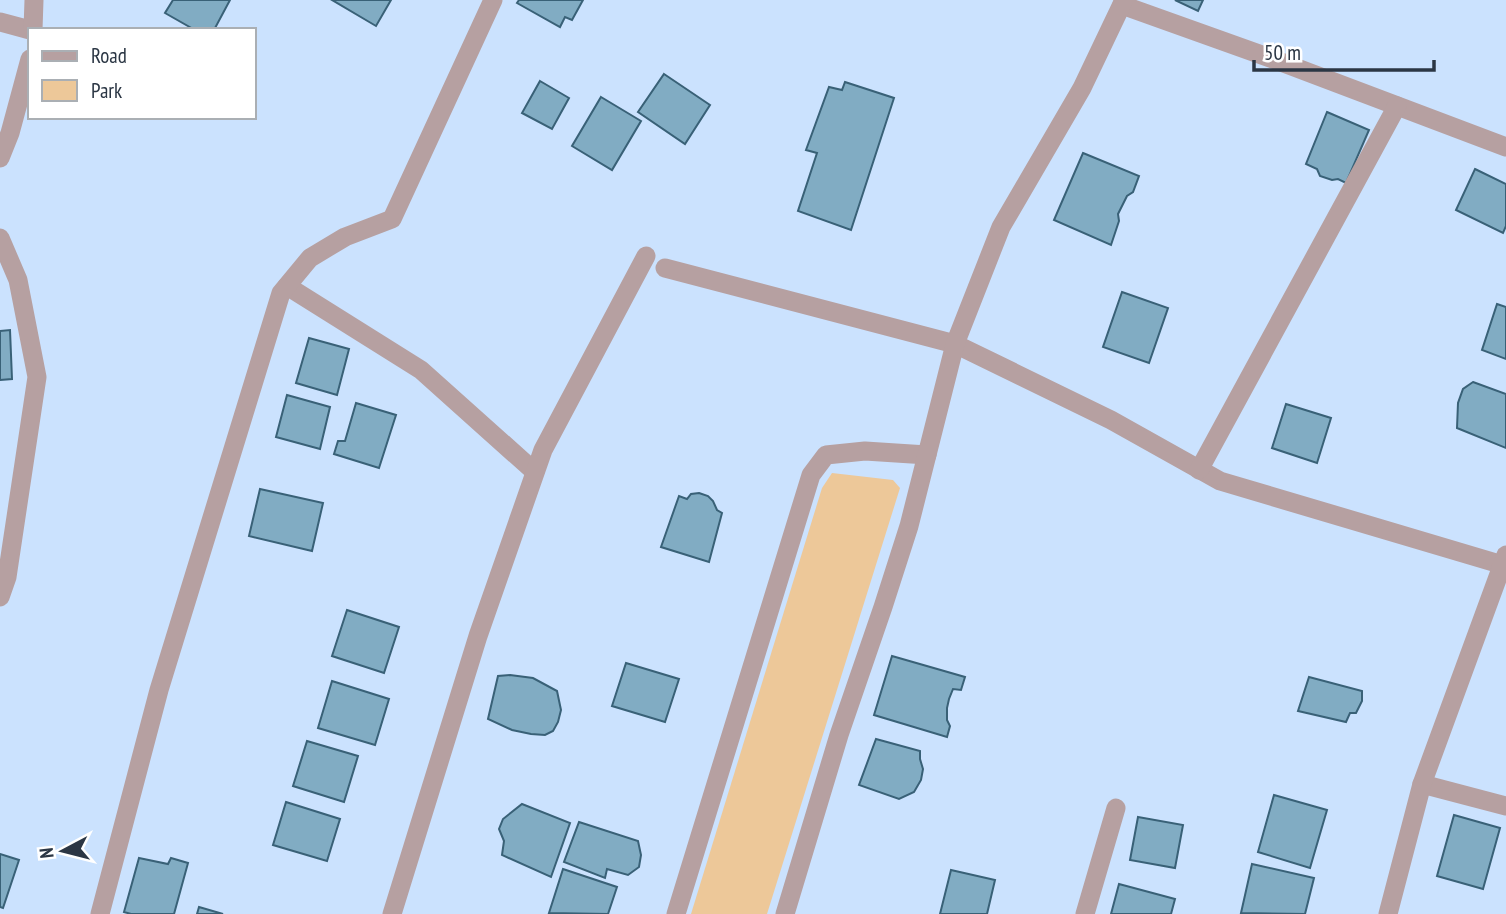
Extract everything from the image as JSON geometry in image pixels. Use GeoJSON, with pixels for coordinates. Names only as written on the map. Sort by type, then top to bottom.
{"type":"FeatureCollection","features":[{"type":"Feature","properties":{"kind":"street"},"geometry":{"type":"LineString","coordinates":[[31,28],[34,0]]}},
{"type":"Feature","properties":{"kind":"street"},"geometry":{"type":"LineString","coordinates":[[100,914],[159,690],[281,293],[310,258],[345,237],[392,219],[493,0]]}},
{"type":"Feature","properties":{"kind":"street"},"geometry":{"type":"LineString","coordinates":[[785,914],[839,735],[909,526],[955,344],[1001,227],[1082,88],[1123,2],[1506,147]]}},
{"type":"Feature","properties":{"kind":"street"},"geometry":{"type":"LineString","coordinates":[[0,22],[28,29]]}},
{"type":"Feature","properties":{"kind":"street"},"geometry":{"type":"LineString","coordinates":[[0,158],[10,133],[28,66]]}},
{"type":"Feature","properties":{"kind":"street"},"geometry":{"type":"LineString","coordinates":[[1199,470],[1397,106]]}},
{"type":"Feature","properties":{"kind":"street"},"geometry":{"type":"LineString","coordinates":[[0,237],[18,281],[37,377],[7,577],[0,597]]}},
{"type":"Feature","properties":{"kind":"street"},"geometry":{"type":"LineString","coordinates":[[392,914],[478,636],[543,450],[646,256]]}},
{"type":"Feature","properties":{"kind":"street"},"geometry":{"type":"LineString","coordinates":[[665,268],[955,344],[1111,420],[1220,481],[1504,560],[1422,784],[1388,914]]}},
{"type":"Feature","properties":{"kind":"street"},"geometry":{"type":"LineString","coordinates":[[287,286],[421,370],[535,472]]}},
{"type":"Feature","properties":{"kind":"street"},"geometry":{"type":"LineString","coordinates":[[676,914],[811,475],[826,455],[865,451],[927,455]]}},
{"type":"Feature","properties":{"kind":"street"},"geometry":{"type":"LineString","coordinates":[[1422,784],[1506,806]]}},
{"type":"Feature","properties":{"kind":"street"},"geometry":{"type":"LineString","coordinates":[[1085,914],[1116,808]]}},
{"type":"Feature","properties":{"kind":"green space"},"geometry":{"type":"Polygon","coordinates":[[[832,473],[893,480],[900,488],[767,914],[691,914],[822,488],[832,473]]]}},
{"type":"Feature","properties":{"kind":"building"},"geometry":{"type":"Polygon","coordinates":[[[173,0],[230,0],[215,28],[191,28],[165,13],[173,0]]]}},
{"type":"Feature","properties":{"kind":"building"},"geometry":{"type":"Polygon","coordinates":[[[332,0],[391,0],[376,26],[332,0]]]}},
{"type":"Feature","properties":{"kind":"building"},"geometry":{"type":"Polygon","coordinates":[[[519,0],[583,0],[572,20],[565,17],[560,27],[517,3],[519,0]]]}},
{"type":"Feature","properties":{"kind":"building"},"geometry":{"type":"Polygon","coordinates":[[[1175,0],[1203,0],[1198,11],[1175,0]]]}},
{"type":"Feature","properties":{"kind":"building"},"geometry":{"type":"Polygon","coordinates":[[[664,74],[710,105],[685,144],[638,112],[664,74]]]}},
{"type":"Feature","properties":{"kind":"building"},"geometry":{"type":"Polygon","coordinates":[[[540,81],[569,98],[552,129],[522,113],[540,81]]]}},
{"type":"Feature","properties":{"kind":"building"},"geometry":{"type":"Polygon","coordinates":[[[845,82],[894,98],[851,230],[798,211],[817,153],[806,150],[829,87],[842,90],[845,82]]]}},
{"type":"Feature","properties":{"kind":"building"},"geometry":{"type":"Polygon","coordinates":[[[601,97],[641,121],[612,170],[572,146],[601,97]]]}},
{"type":"Feature","properties":{"kind":"building"},"geometry":{"type":"Polygon","coordinates":[[[1327,112],[1369,130],[1346,183],[1320,176],[1317,169],[1306,164],[1327,112]]]}},
{"type":"Feature","properties":{"kind":"building"},"geometry":{"type":"Polygon","coordinates":[[[1083,153],[1139,176],[1133,192],[1127,196],[1118,214],[1119,221],[1111,245],[1054,220],[1083,153]]]}},
{"type":"Feature","properties":{"kind":"building"},"geometry":{"type":"Polygon","coordinates":[[[1475,169],[1506,184],[1506,226],[1503,233],[1456,210],[1475,169]]]}},
{"type":"Feature","properties":{"kind":"building"},"geometry":{"type":"Polygon","coordinates":[[[1122,292],[1168,308],[1149,363],[1103,347],[1122,292]]]}},
{"type":"Feature","properties":{"kind":"building"},"geometry":{"type":"Polygon","coordinates":[[[1497,304],[1506,307],[1506,359],[1482,350],[1497,304]]]}},
{"type":"Feature","properties":{"kind":"building"},"geometry":{"type":"Polygon","coordinates":[[[10,330],[12,379],[0,380],[0,331],[10,330]]]}},
{"type":"Feature","properties":{"kind":"building"},"geometry":{"type":"Polygon","coordinates":[[[309,338],[349,349],[337,395],[296,383],[309,338]]]}},
{"type":"Feature","properties":{"kind":"building"},"geometry":{"type":"Polygon","coordinates":[[[1473,382],[1506,394],[1506,448],[1457,428],[1458,403],[1463,389],[1473,382]]]}},
{"type":"Feature","properties":{"kind":"building"},"geometry":{"type":"Polygon","coordinates":[[[287,395],[330,407],[320,449],[276,437],[287,395]]]}},
{"type":"Feature","properties":{"kind":"building"},"geometry":{"type":"Polygon","coordinates":[[[356,403],[396,415],[379,468],[334,454],[338,441],[345,441],[356,403]]]}},
{"type":"Feature","properties":{"kind":"building"},"geometry":{"type":"Polygon","coordinates":[[[1286,404],[1331,418],[1317,463],[1272,448],[1286,404]]]}},
{"type":"Feature","properties":{"kind":"building"},"geometry":{"type":"Polygon","coordinates":[[[260,489],[323,503],[312,551],[249,536],[260,489]]]}},
{"type":"Feature","properties":{"kind":"building"},"geometry":{"type":"Polygon","coordinates":[[[691,494],[708,496],[722,513],[709,562],[661,547],[679,496],[687,499],[691,494]]]}},
{"type":"Feature","properties":{"kind":"building"},"geometry":{"type":"Polygon","coordinates":[[[347,610],[399,627],[384,673],[332,656],[347,610]]]}},
{"type":"Feature","properties":{"kind":"building"},"geometry":{"type":"Polygon","coordinates":[[[892,656],[965,677],[961,690],[953,689],[949,699],[947,720],[950,726],[947,737],[874,715],[892,656]]]}},
{"type":"Feature","properties":{"kind":"building"},"geometry":{"type":"Polygon","coordinates":[[[626,663],[679,679],[665,722],[612,706],[626,663]]]}},
{"type":"Feature","properties":{"kind":"building"},"geometry":{"type":"Polygon","coordinates":[[[498,676],[533,678],[557,691],[561,710],[553,731],[545,735],[531,734],[512,730],[488,719],[498,676]]]}},
{"type":"Feature","properties":{"kind":"building"},"geometry":{"type":"Polygon","coordinates":[[[1309,677],[1362,691],[1362,701],[1356,713],[1350,713],[1346,722],[1298,711],[1309,677]]]}},
{"type":"Feature","properties":{"kind":"building"},"geometry":{"type":"Polygon","coordinates":[[[332,681],[389,699],[375,745],[318,728],[332,681]]]}},
{"type":"Feature","properties":{"kind":"building"},"geometry":{"type":"Polygon","coordinates":[[[876,739],[920,751],[923,769],[921,780],[914,792],[899,799],[859,785],[876,739]]]}},
{"type":"Feature","properties":{"kind":"building"},"geometry":{"type":"Polygon","coordinates":[[[307,741],[358,756],[344,802],[293,786],[307,741]]]}},
{"type":"Feature","properties":{"kind":"building"},"geometry":{"type":"Polygon","coordinates":[[[1274,795],[1327,810],[1310,868],[1258,852],[1274,795]]]}},
{"type":"Feature","properties":{"kind":"building"},"geometry":{"type":"Polygon","coordinates":[[[286,802],[340,819],[327,861],[273,845],[286,802]]]}},
{"type":"Feature","properties":{"kind":"building"},"geometry":{"type":"Polygon","coordinates":[[[522,804],[570,823],[551,877],[502,855],[504,841],[499,829],[503,819],[522,804]]]}},
{"type":"Feature","properties":{"kind":"building"},"geometry":{"type":"Polygon","coordinates":[[[1454,815],[1500,828],[1483,889],[1437,876],[1454,815]]]}},
{"type":"Feature","properties":{"kind":"building"},"geometry":{"type":"Polygon","coordinates":[[[1138,817],[1183,825],[1175,868],[1130,860],[1138,817]]]}},
{"type":"Feature","properties":{"kind":"building"},"geometry":{"type":"Polygon","coordinates":[[[579,822],[638,841],[641,855],[639,867],[628,875],[607,869],[605,878],[564,862],[579,822]]]}},
{"type":"Feature","properties":{"kind":"building"},"geometry":{"type":"Polygon","coordinates":[[[0,854],[19,860],[3,908],[0,907],[0,854]]]}},
{"type":"Feature","properties":{"kind":"building"},"geometry":{"type":"Polygon","coordinates":[[[139,858],[168,864],[171,858],[188,863],[174,914],[124,912],[139,858]]]}},
{"type":"Feature","properties":{"kind":"building"},"geometry":{"type":"Polygon","coordinates":[[[1252,864],[1314,878],[1305,914],[1241,913],[1252,864]]]}},
{"type":"Feature","properties":{"kind":"building"},"geometry":{"type":"Polygon","coordinates":[[[563,869],[617,887],[608,914],[549,913],[563,869]]]}},
{"type":"Feature","properties":{"kind":"building"},"geometry":{"type":"Polygon","coordinates":[[[951,870],[995,880],[987,914],[940,914],[951,870]]]}},
{"type":"Feature","properties":{"kind":"building"},"geometry":{"type":"Polygon","coordinates":[[[1119,884],[1175,899],[1171,914],[1111,914],[1119,884]]]}},
{"type":"Feature","properties":{"kind":"building"},"geometry":{"type":"Polygon","coordinates":[[[199,907],[223,914],[197,914],[199,907]]]}}]}
